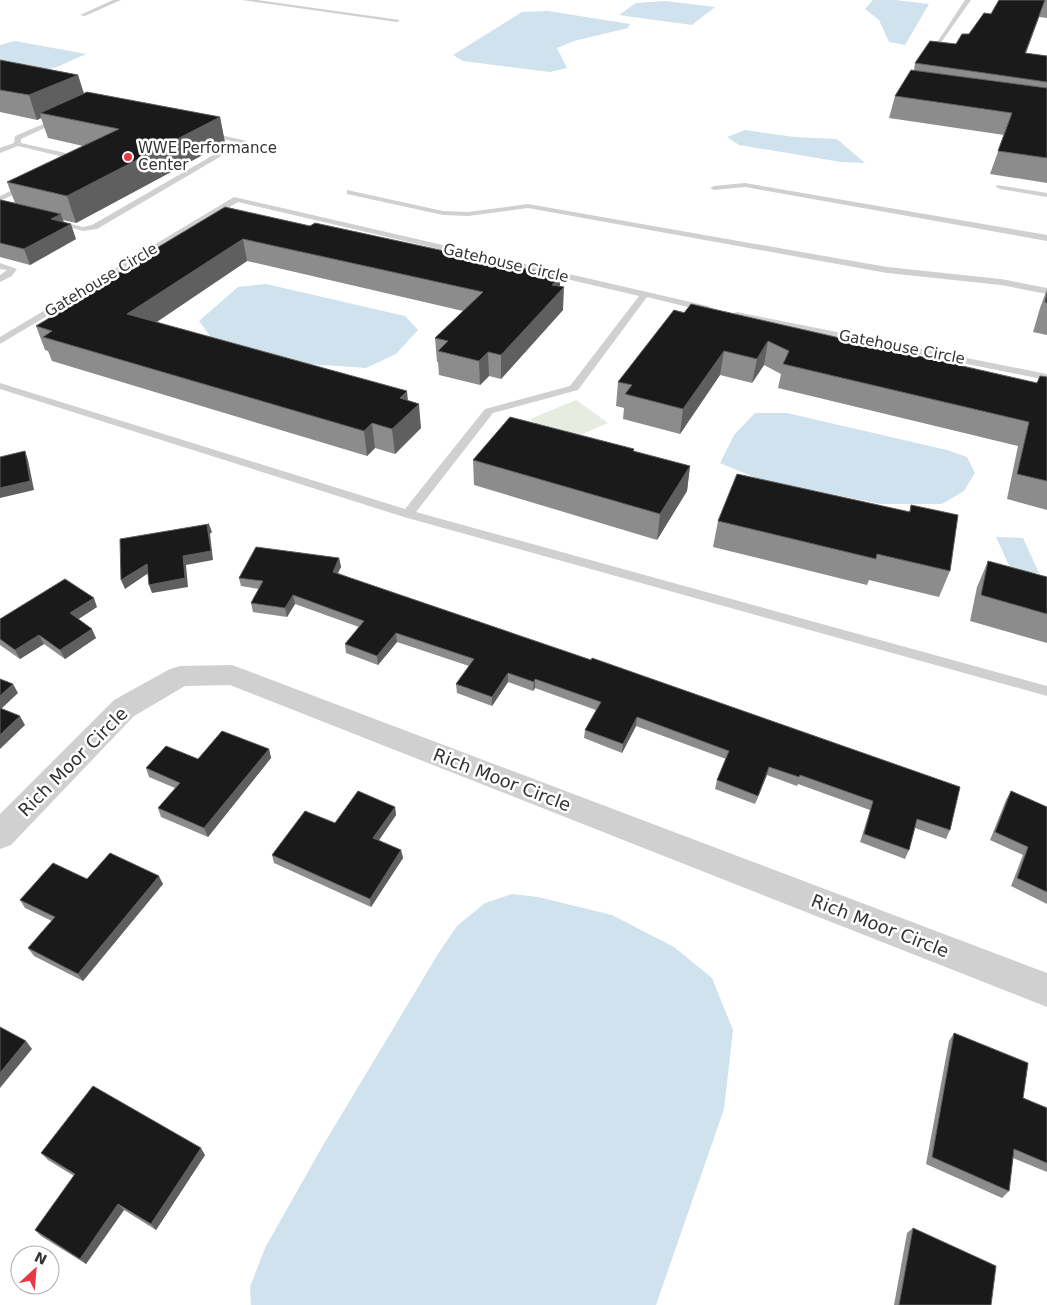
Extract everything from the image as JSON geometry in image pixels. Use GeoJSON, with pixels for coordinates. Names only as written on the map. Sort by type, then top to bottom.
{"type":"FeatureCollection","features":[{"type":"Feature","properties":{"kind":"street","name":"Rich Moor Circle"},"geometry":{"type":"LineString","coordinates":[[0,835],[124,708],[180,676],[232,675],[1047,990]]}},
{"type":"Feature","properties":{"kind":"lane"},"geometry":{"type":"LineString","coordinates":[[83,15],[118,0]]}},
{"type":"Feature","properties":{"kind":"lane"},"geometry":{"type":"LineString","coordinates":[[245,0],[397,20]]}},
{"type":"Feature","properties":{"kind":"lane"},"geometry":{"type":"LineString","coordinates":[[938,43],[968,0]]}},
{"type":"Feature","properties":{"kind":"lane"},"geometry":{"type":"LineString","coordinates":[[17,144],[18,138],[69,116]]}},
{"type":"Feature","properties":{"kind":"lane"},"geometry":{"type":"LineString","coordinates":[[46,220],[83,229],[94,227],[243,141],[203,133]]}},
{"type":"Feature","properties":{"kind":"lane"},"geometry":{"type":"LineString","coordinates":[[0,151],[17,144],[76,158],[78,162],[69,166]]}},
{"type":"Feature","properties":{"kind":"lane"},"geometry":{"type":"LineString","coordinates":[[0,199],[35,182]]}},
{"type":"Feature","properties":{"kind":"lane"},"geometry":{"type":"LineString","coordinates":[[714,188],[745,185],[1047,238]]}},
{"type":"Feature","properties":{"kind":"lane"},"geometry":{"type":"LineString","coordinates":[[1000,187],[1047,195]]}},
{"type":"Feature","properties":{"kind":"lane"},"geometry":{"type":"LineString","coordinates":[[350,192],[443,213],[468,214],[528,206],[887,270],[1001,282],[1047,291]]}},
{"type":"Feature","properties":{"kind":"lane","name":"Gatehouse Circle"},"geometry":{"type":"LineString","coordinates":[[0,341],[237,199],[644,295],[1047,377]]}},
{"type":"Feature","properties":{"kind":"lane"},"geometry":{"type":"LineString","coordinates":[[0,266],[13,269],[10,274],[0,279]]}},
{"type":"Feature","properties":{"kind":"lane"},"geometry":{"type":"LineString","coordinates":[[408,514],[489,411],[574,388],[644,295]]}},
{"type":"Feature","properties":{"kind":"lane"},"geometry":{"type":"LineString","coordinates":[[0,386],[408,514],[1047,691]]}},
{"type":"Feature","properties":{"kind":"shaded area"},"geometry":{"type":"Polygon","coordinates":[[[576,400],[608,423],[562,443],[530,419],[576,400]]]}},
{"type":"Feature","properties":{"kind":"water"},"geometry":{"type":"Polygon","coordinates":[[[873,0],[895,0],[929,4],[905,45],[889,42],[879,20],[865,9],[873,0]]]}},
{"type":"Feature","properties":{"kind":"water"},"geometry":{"type":"Polygon","coordinates":[[[665,1],[715,7],[692,25],[619,15],[636,3],[665,1]]]}},
{"type":"Feature","properties":{"kind":"water"},"geometry":{"type":"Polygon","coordinates":[[[548,11],[630,24],[628,28],[574,41],[557,48],[567,68],[550,72],[463,61],[453,55],[522,12],[548,11]]]}},
{"type":"Feature","properties":{"kind":"water"},"geometry":{"type":"Polygon","coordinates":[[[15,41],[86,54],[57,67],[36,72],[0,64],[0,45],[15,41]]]}},
{"type":"Feature","properties":{"kind":"water"},"geometry":{"type":"Polygon","coordinates":[[[745,130],[795,137],[837,139],[865,163],[841,162],[739,145],[727,137],[745,130]]]}},
{"type":"Feature","properties":{"kind":"water"},"geometry":{"type":"Polygon","coordinates":[[[266,284],[405,316],[418,330],[396,354],[366,368],[309,364],[212,339],[199,321],[238,287],[266,284]]]}},
{"type":"Feature","properties":{"kind":"water"},"geometry":{"type":"Polygon","coordinates":[[[755,413],[787,413],[947,450],[967,457],[975,473],[964,491],[942,504],[881,504],[761,480],[720,463],[734,435],[755,413]]]}},
{"type":"Feature","properties":{"kind":"water"},"geometry":{"type":"Polygon","coordinates":[[[996,537],[1023,538],[1039,573],[1012,572],[996,537]]]}},
{"type":"Feature","properties":{"kind":"water"},"geometry":{"type":"Polygon","coordinates":[[[512,894],[538,897],[612,915],[674,947],[712,978],[733,1030],[724,1109],[656,1305],[251,1305],[250,1287],[265,1248],[322,1147],[438,954],[457,926],[485,903],[512,894]]]}},
{"type":"Feature","properties":{"kind":"building"},"geometry":{"type":"Polygon","coordinates":[[[999,0],[1045,0],[1025,53],[1047,56],[1047,82],[915,63],[930,41],[956,44],[962,34],[969,34],[984,13],[991,14],[999,0]]]}},
{"type":"Feature","properties":{"kind":"building"},"geometry":{"type":"Polygon","coordinates":[[[0,60],[78,75],[29,95],[0,90],[0,60]]]}},
{"type":"Feature","properties":{"kind":"building"},"geometry":{"type":"Polygon","coordinates":[[[911,70],[1047,88],[1047,158],[998,151],[1012,113],[895,96],[911,70]]]}},
{"type":"Feature","properties":{"kind":"building"},"geometry":{"type":"Polygon","coordinates":[[[87,92],[220,117],[67,196],[7,182],[119,129],[40,113],[87,92]]]}},
{"type":"Feature","properties":{"kind":"building"},"geometry":{"type":"Polygon","coordinates":[[[0,200],[61,214],[51,219],[71,224],[24,249],[0,243],[0,200]]]}},
{"type":"Feature","properties":{"kind":"building"},"geometry":{"type":"Polygon","coordinates":[[[225,207],[310,226],[315,223],[560,276],[552,285],[564,287],[501,355],[488,352],[479,361],[438,351],[448,341],[435,338],[483,292],[243,239],[127,314],[407,391],[400,398],[419,404],[392,429],[372,423],[364,431],[43,337],[52,331],[36,326],[111,281],[107,280],[152,253],[150,252],[225,207]]]}},
{"type":"Feature","properties":{"kind":"building"},"geometry":{"type":"Polygon","coordinates":[[[691,304],[1037,383],[1040,376],[1047,377],[1047,481],[1017,474],[1029,422],[783,364],[789,351],[768,341],[757,359],[724,351],[683,409],[625,394],[632,385],[618,382],[674,310],[684,313],[691,304]]]}},
{"type":"Feature","properties":{"kind":"building"},"geometry":{"type":"Polygon","coordinates":[[[510,417],[634,449],[633,451],[690,466],[660,514],[473,460],[510,417]]]}},
{"type":"Feature","properties":{"kind":"building"},"geometry":{"type":"Polygon","coordinates":[[[25,451],[30,481],[0,488],[0,457],[25,451]]]}},
{"type":"Feature","properties":{"kind":"building"},"geometry":{"type":"Polygon","coordinates":[[[737,474],[910,512],[911,505],[958,515],[950,571],[877,554],[876,559],[718,521],[737,474]]]}},
{"type":"Feature","properties":{"kind":"building"},"geometry":{"type":"Polygon","coordinates":[[[209,524],[207,525],[211,551],[183,556],[185,578],[149,585],[147,564],[121,580],[120,539],[209,524]]]}},
{"type":"Feature","properties":{"kind":"building"},"geometry":{"type":"Polygon","coordinates":[[[256,547],[339,558],[333,572],[591,660],[592,658],[960,787],[950,830],[917,819],[909,850],[864,834],[873,801],[800,775],[799,777],[769,767],[758,796],[717,780],[729,751],[637,717],[623,744],[585,730],[601,702],[535,679],[534,682],[508,673],[492,697],[456,684],[474,659],[396,633],[377,656],[345,644],[364,621],[293,595],[285,608],[251,603],[263,581],[239,578],[256,547]]]}},
{"type":"Feature","properties":{"kind":"building"},"geometry":{"type":"Polygon","coordinates":[[[988,561],[1047,577],[1047,614],[981,595],[988,561]]]}},
{"type":"Feature","properties":{"kind":"building"},"geometry":{"type":"Polygon","coordinates":[[[65,579],[94,598],[70,613],[92,629],[60,650],[39,635],[15,650],[0,639],[0,619],[65,579]]]}},
{"type":"Feature","properties":{"kind":"building"},"geometry":{"type":"Polygon","coordinates":[[[0,679],[13,684],[0,696],[0,679]]]}},
{"type":"Feature","properties":{"kind":"building"},"geometry":{"type":"Polygon","coordinates":[[[0,708],[20,716],[0,735],[0,708]]]}},
{"type":"Feature","properties":{"kind":"building"},"geometry":{"type":"Polygon","coordinates":[[[222,731],[269,749],[204,828],[158,808],[180,783],[146,768],[166,746],[198,759],[222,731]]]}},
{"type":"Feature","properties":{"kind":"building"},"geometry":{"type":"Polygon","coordinates":[[[358,791],[395,807],[373,838],[401,850],[370,899],[272,855],[305,811],[335,823],[358,791]]]}},
{"type":"Feature","properties":{"kind":"building"},"geometry":{"type":"Polygon","coordinates":[[[1011,791],[1047,807],[1047,892],[1017,878],[1028,847],[995,832],[1011,791]]]}},
{"type":"Feature","properties":{"kind":"building"},"geometry":{"type":"Polygon","coordinates":[[[110,853],[159,876],[78,974],[28,948],[55,917],[20,900],[53,863],[87,879],[110,853]]]}},
{"type":"Feature","properties":{"kind":"building"},"geometry":{"type":"Polygon","coordinates":[[[0,1027],[26,1041],[0,1073],[0,1027]]]}},
{"type":"Feature","properties":{"kind":"building"},"geometry":{"type":"Polygon","coordinates":[[[954,1033],[1028,1063],[1023,1098],[1047,1108],[1047,1163],[1014,1149],[1009,1191],[932,1157],[954,1033]]]}},
{"type":"Feature","properties":{"kind":"building"},"geometry":{"type":"Polygon","coordinates":[[[93,1086],[201,1148],[151,1224],[118,1204],[80,1259],[35,1230],[75,1174],[41,1153],[93,1086]]]}},
{"type":"Feature","properties":{"kind":"building"},"geometry":{"type":"Polygon","coordinates":[[[913,1228],[996,1266],[991,1305],[899,1305],[913,1228]]]}},
{"type":"Feature","properties":{"kind":"place","name":"WWE Performance Center"},"geometry":{"type":"Point","coordinates":[128,157]}}]}
